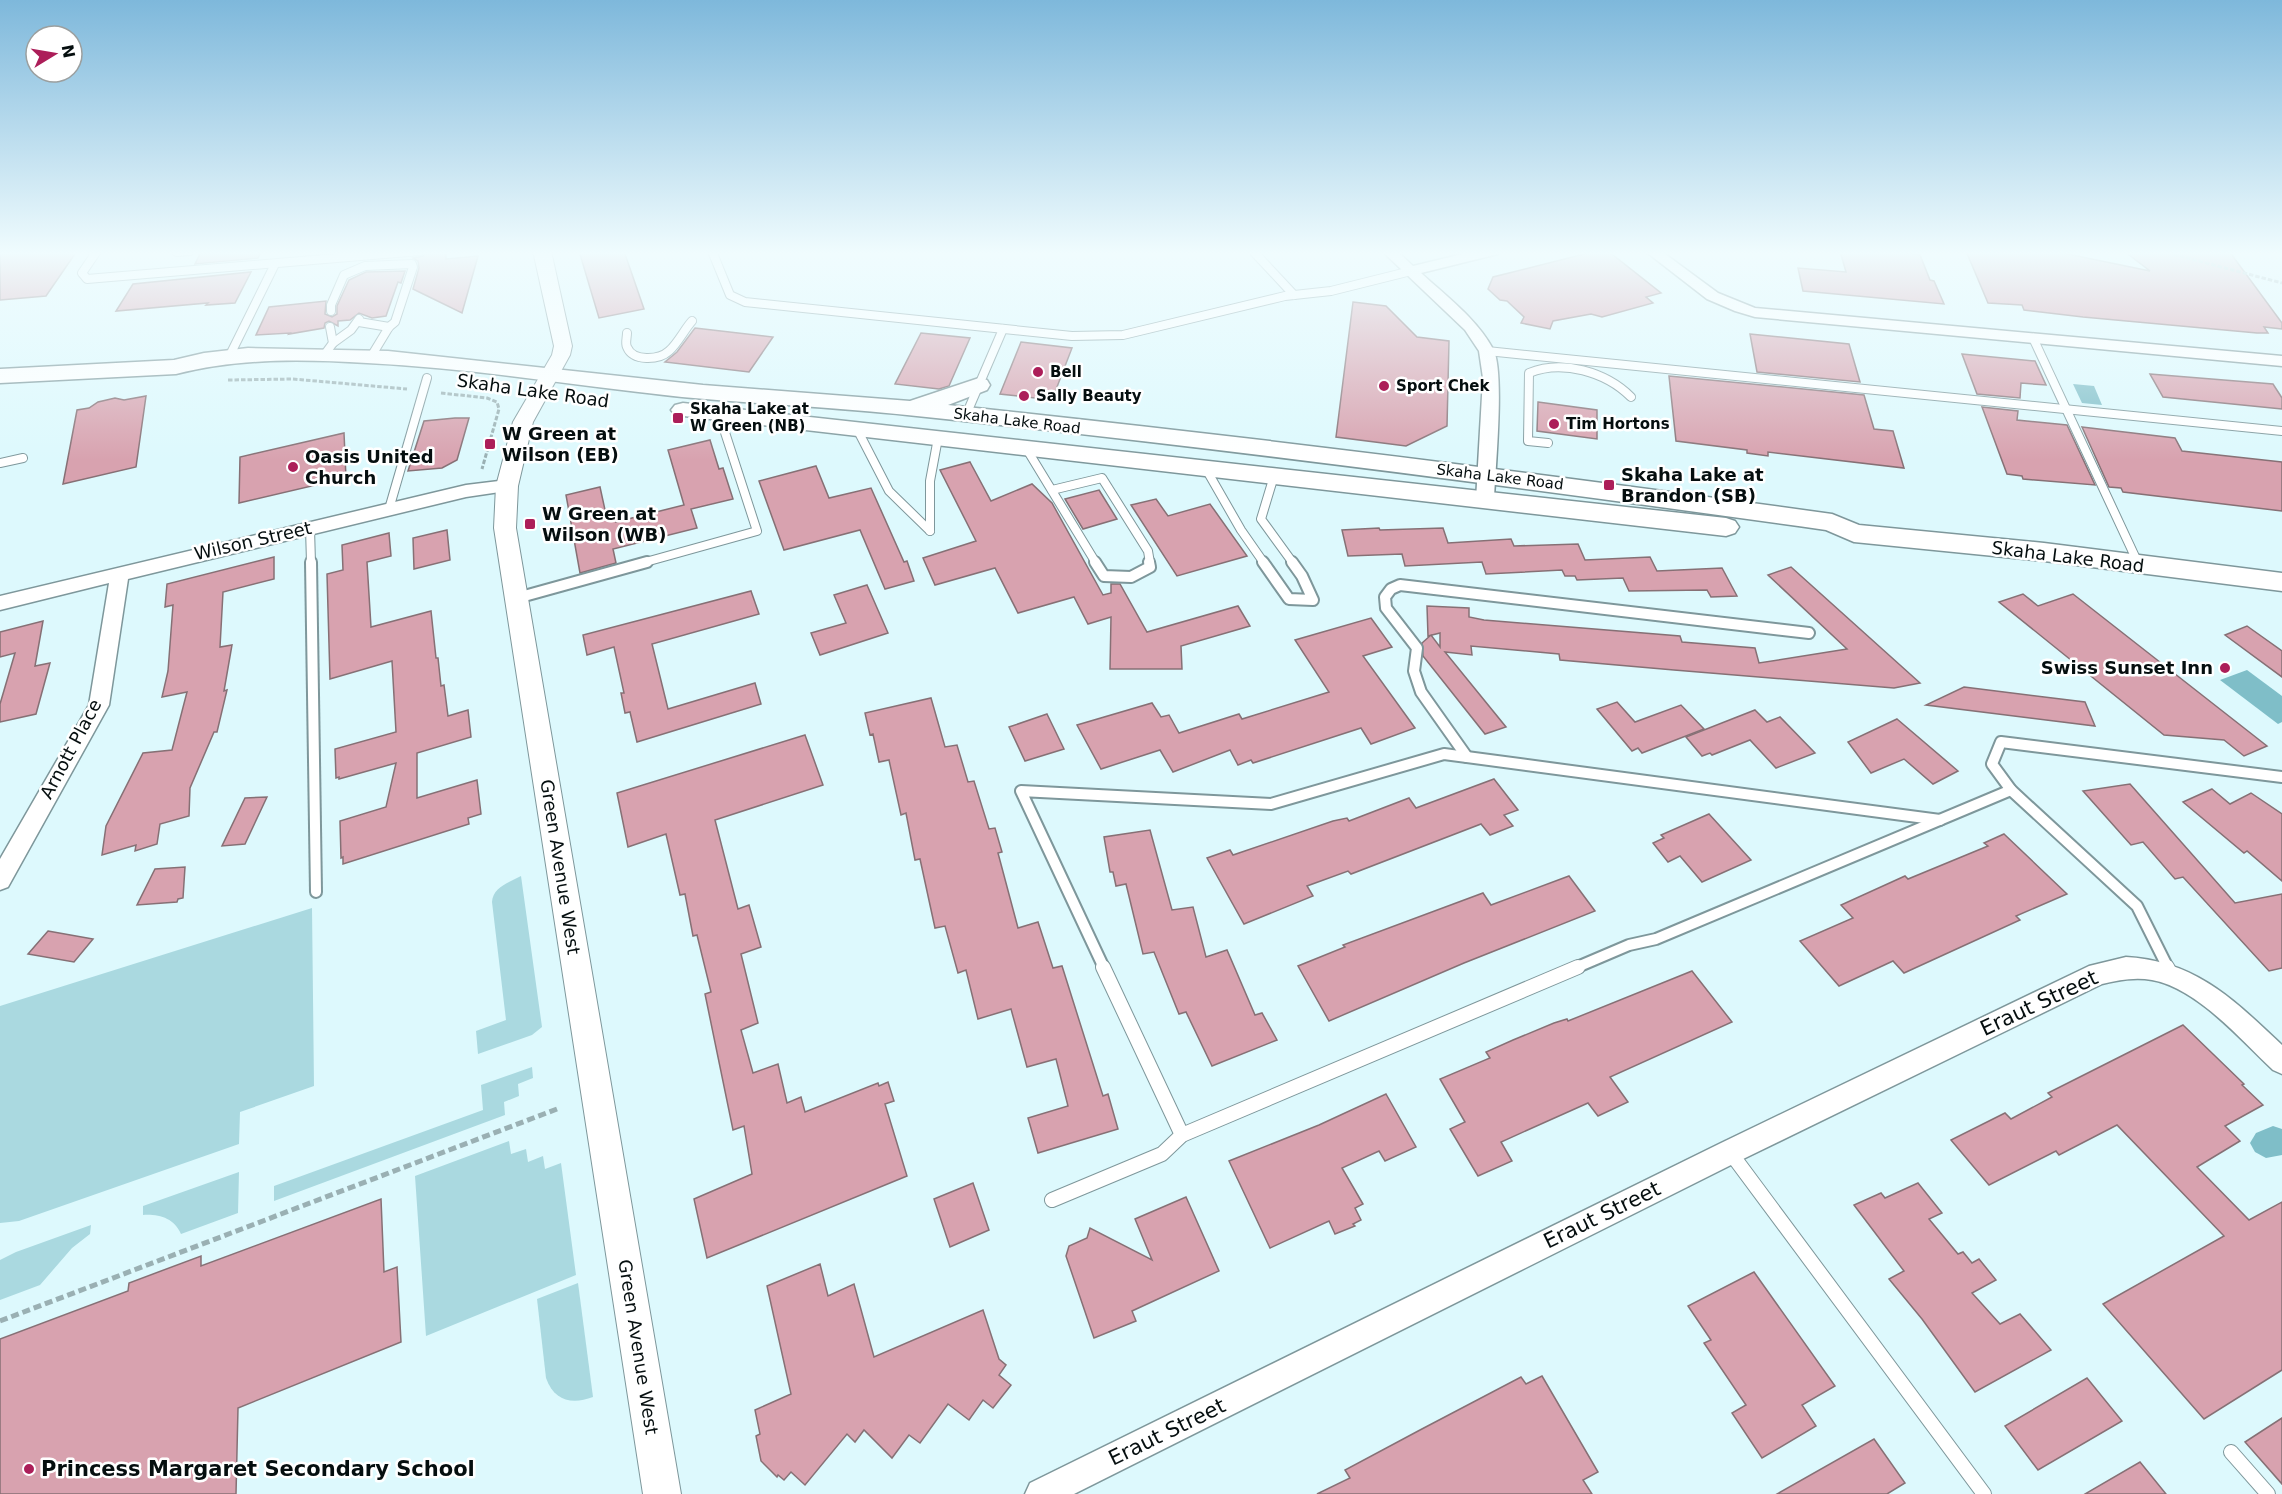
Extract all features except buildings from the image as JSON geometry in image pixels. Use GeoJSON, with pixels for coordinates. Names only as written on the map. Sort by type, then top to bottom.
{"type":"FeatureCollection","features":[{"type":"Feature","properties":{"kind":"main road","name":"Skaha Lake Road"},"geometry":{"type":"LineString","coordinates":[[0,376],[176,367],[200,358],[329,348],[711,413],[1274,476],[1485,487]]}},
{"type":"Feature","properties":{"kind":"main road","name":"Skaha Lake Road"},"geometry":{"type":"LineString","coordinates":[[176,367],[192,372],[303,370],[379,372],[425,384],[545,383],[679,390],[901,407],[1485,487],[1838,540],[1854,533],[2044,552],[2139,566],[2282,582]]}},
{"type":"Feature","properties":{"kind":"main road"},"geometry":{"type":"LineString","coordinates":[[901,407],[948,398],[980,385]]}},
{"type":"Feature","properties":{"kind":"main road"},"geometry":{"type":"LineString","coordinates":[[711,413],[849,416],[939,426],[955,423],[966,415],[980,426],[1009,433],[1144,450],[1199,468]]}},
{"type":"Feature","properties":{"kind":"street","name":"Green Avenue West"},"geometry":{"type":"LineString","coordinates":[[557,321],[563,346],[561,355],[523,422],[507,486],[505,528],[662,1494]]}},
{"type":"Feature","properties":{"kind":"street"},"geometry":{"type":"LineString","coordinates":[[1463,321],[1487,351],[1491,378],[1485,487]]}},
{"type":"Feature","properties":{"kind":"street"},"geometry":{"type":"LineString","coordinates":[[1858,321],[2282,361]]}},
{"type":"Feature","properties":{"kind":"street","name":"Wilson Street"},"geometry":{"type":"LineString","coordinates":[[0,603],[466,491],[507,486]]}},
{"type":"Feature","properties":{"kind":"street","name":"Arnott Place"},"geometry":{"type":"LineString","coordinates":[[0,880],[99,705],[120,573]]}},
{"type":"Feature","properties":{"kind":"street","name":"Eraut Street"},"geometry":{"type":"LineString","coordinates":[[1041,1494],[1730,1152],[2098,974],[2116,968],[2135,966],[2170,973],[2199,987],[2282,1062]]}},
{"type":"Feature","properties":{"kind":"lane"},"geometry":{"type":"LineString","coordinates":[[229,357],[247,321]]}},
{"type":"Feature","properties":{"kind":"lane"},"geometry":{"type":"LineString","coordinates":[[329,348],[358,321]]}},
{"type":"Feature","properties":{"kind":"lane"},"geometry":{"type":"LineString","coordinates":[[362,321],[388,327]]}},
{"type":"Feature","properties":{"kind":"lane"},"geometry":{"type":"LineString","coordinates":[[372,355],[388,327],[395,321]]}},
{"type":"Feature","properties":{"kind":"lane"},"geometry":{"type":"LineString","coordinates":[[627,333],[626,344],[631,352],[644,357],[653,357],[668,352],[692,321]]}},
{"type":"Feature","properties":{"kind":"lane"},"geometry":{"type":"LineString","coordinates":[[925,321],[1072,336],[1123,335],[1184,321]]}},
{"type":"Feature","properties":{"kind":"lane"},"geometry":{"type":"LineString","coordinates":[[329,348],[330,327]]}},
{"type":"Feature","properties":{"kind":"lane"},"geometry":{"type":"LineString","coordinates":[[966,415],[1003,329]]}},
{"type":"Feature","properties":{"kind":"lane"},"geometry":{"type":"LineString","coordinates":[[2033,338],[2139,566]]}},
{"type":"Feature","properties":{"kind":"lane"},"geometry":{"type":"LineString","coordinates":[[1487,351],[2282,431]]}},
{"type":"Feature","properties":{"kind":"lane"},"geometry":{"type":"LineString","coordinates":[[1548,443],[1528,441],[1529,373],[1536,369],[1543,367],[1596,372],[1620,384],[1631,397]]}},
{"type":"Feature","properties":{"kind":"lane"},"geometry":{"type":"LineString","coordinates":[[389,509],[425,384]]}},
{"type":"Feature","properties":{"kind":"lane"},"geometry":{"type":"LineString","coordinates":[[517,598],[757,531],[711,413]]}},
{"type":"Feature","properties":{"kind":"lane"},"geometry":{"type":"LineString","coordinates":[[857,429],[889,491],[930,531],[930,481],[938,438]]}},
{"type":"Feature","properties":{"kind":"lane"},"geometry":{"type":"LineString","coordinates":[[1026,448],[1104,576],[1131,577],[1150,567],[1148,551],[1102,478],[1052,490]]}},
{"type":"Feature","properties":{"kind":"lane"},"geometry":{"type":"LineString","coordinates":[[0,463],[23,458]]}},
{"type":"Feature","properties":{"kind":"lane"},"geometry":{"type":"LineString","coordinates":[[1199,468],[1288,599],[1313,600],[1302,576],[1261,519],[1274,476]]}},
{"type":"Feature","properties":{"kind":"lane"},"geometry":{"type":"LineString","coordinates":[[309,528],[316,892]]}},
{"type":"Feature","properties":{"kind":"lane"},"geometry":{"type":"LineString","coordinates":[[1467,757],[1420,690],[1413,670],[1417,648],[1386,608],[1385,597],[1391,589],[1400,585],[1809,633]]}},
{"type":"Feature","properties":{"kind":"lane"},"geometry":{"type":"LineString","coordinates":[[2170,973],[2137,906],[2011,790],[1992,764],[2001,742],[2282,777]]}},
{"type":"Feature","properties":{"kind":"lane"},"geometry":{"type":"LineString","coordinates":[[1182,1135],[1020,791],[1271,804],[1444,754],[1940,820]]}},
{"type":"Feature","properties":{"kind":"lane"},"geometry":{"type":"LineString","coordinates":[[1052,1200],[1162,1154],[1182,1135],[1629,945],[1656,939],[2011,790]]}},
{"type":"Feature","properties":{"kind":"lane"},"geometry":{"type":"LineString","coordinates":[[1730,1152],[1984,1494]]}},
{"type":"Feature","properties":{"kind":"lane"},"geometry":{"type":"LineString","coordinates":[[2231,1452],[2268,1494]]}},
{"type":"Feature","properties":{"kind":"path"},"geometry":{"type":"LineString","coordinates":[[222,380],[292,379],[425,384],[487,398],[497,402],[499,409],[484,468],[480,472]]}},
{"type":"Feature","properties":{"kind":"path"},"geometry":{"type":"LineString","coordinates":[[0,1321],[556,1109]]}},
{"type":"Feature","properties":{"kind":"shaded area"},"geometry":{"type":"Polygon","coordinates":[[[2073,384],[2094,386],[2102,405],[2082,403],[2073,384]]]}},
{"type":"Feature","properties":{"kind":"shaded area"},"geometry":{"type":"Polygon","coordinates":[[[2247,670],[2282,696],[2282,722],[2278,724],[2220,680],[2247,670]]]}},
{"type":"Feature","properties":{"kind":"shaded area"},"geometry":{"type":"Polygon","coordinates":[[[521,876],[542,1027],[532,1035],[478,1054],[476,1031],[506,1020],[493,897],[502,886],[521,876]]]}},
{"type":"Feature","properties":{"kind":"shaded area"},"geometry":{"type":"Polygon","coordinates":[[[312,908],[314,1086],[240,1112],[239,1144],[19,1221],[0,1223],[0,1006],[312,908]]]}},
{"type":"Feature","properties":{"kind":"shaded area"},"geometry":{"type":"Polygon","coordinates":[[[532,1067],[533,1078],[518,1084],[519,1096],[504,1102],[505,1115],[274,1201],[274,1186],[483,1110],[481,1085],[532,1067]]]}},
{"type":"Feature","properties":{"kind":"shaded area"},"geometry":{"type":"Polygon","coordinates":[[[2273,1126],[2282,1129],[2282,1155],[2266,1158],[2255,1152],[2250,1143],[2256,1133],[2273,1126]]]}},
{"type":"Feature","properties":{"kind":"shaded area"},"geometry":{"type":"Polygon","coordinates":[[[509,1141],[511,1154],[526,1149],[528,1162],[543,1156],[545,1169],[561,1163],[576,1275],[426,1336],[415,1176],[509,1141]]]}},
{"type":"Feature","properties":{"kind":"shaded area"},"geometry":{"type":"Polygon","coordinates":[[[239,1172],[238,1213],[181,1234],[174,1224],[165,1218],[143,1215],[143,1206],[239,1172]]]}},
{"type":"Feature","properties":{"kind":"shaded area"},"geometry":{"type":"Polygon","coordinates":[[[91,1225],[90,1234],[72,1248],[40,1285],[0,1300],[0,1260],[91,1225]]]}},
{"type":"Feature","properties":{"kind":"shaded area"},"geometry":{"type":"Polygon","coordinates":[[[578,1283],[593,1397],[571,1401],[554,1392],[546,1378],[537,1299],[578,1283]]]}},
{"type":"Feature","properties":{"kind":"place","name":"Bell"},"geometry":{"type":"Point","coordinates":[1038,372]}},
{"type":"Feature","properties":{"kind":"place","name":"Sport Chek"},"geometry":{"type":"Point","coordinates":[1384,386]}},
{"type":"Feature","properties":{"kind":"place","name":"Sally Beauty"},"geometry":{"type":"Point","coordinates":[1024,396]}},
{"type":"Feature","properties":{"kind":"place","name":"Skaha Lake at W Green (NB)"},"geometry":{"type":"Point","coordinates":[678,418]}},
{"type":"Feature","properties":{"kind":"place","name":"Tim Hortons"},"geometry":{"type":"Point","coordinates":[1554,424]}},
{"type":"Feature","properties":{"kind":"place","name":"W Green at Wilson (EB)"},"geometry":{"type":"Point","coordinates":[490,444]}},
{"type":"Feature","properties":{"kind":"place","name":"Oasis United Church"},"geometry":{"type":"Point","coordinates":[293,467]}},
{"type":"Feature","properties":{"kind":"place","name":"Skaha Lake at Brandon (SB)"},"geometry":{"type":"Point","coordinates":[1609,485]}},
{"type":"Feature","properties":{"kind":"place","name":"W Green at Wilson (WB)"},"geometry":{"type":"Point","coordinates":[530,524]}},
{"type":"Feature","properties":{"kind":"place","name":"Swiss Sunset Inn"},"geometry":{"type":"Point","coordinates":[2225,668]}},
{"type":"Feature","properties":{"kind":"place","name":"Princess Margaret Secondary School"},"geometry":{"type":"Point","coordinates":[29,1469]}}]}
